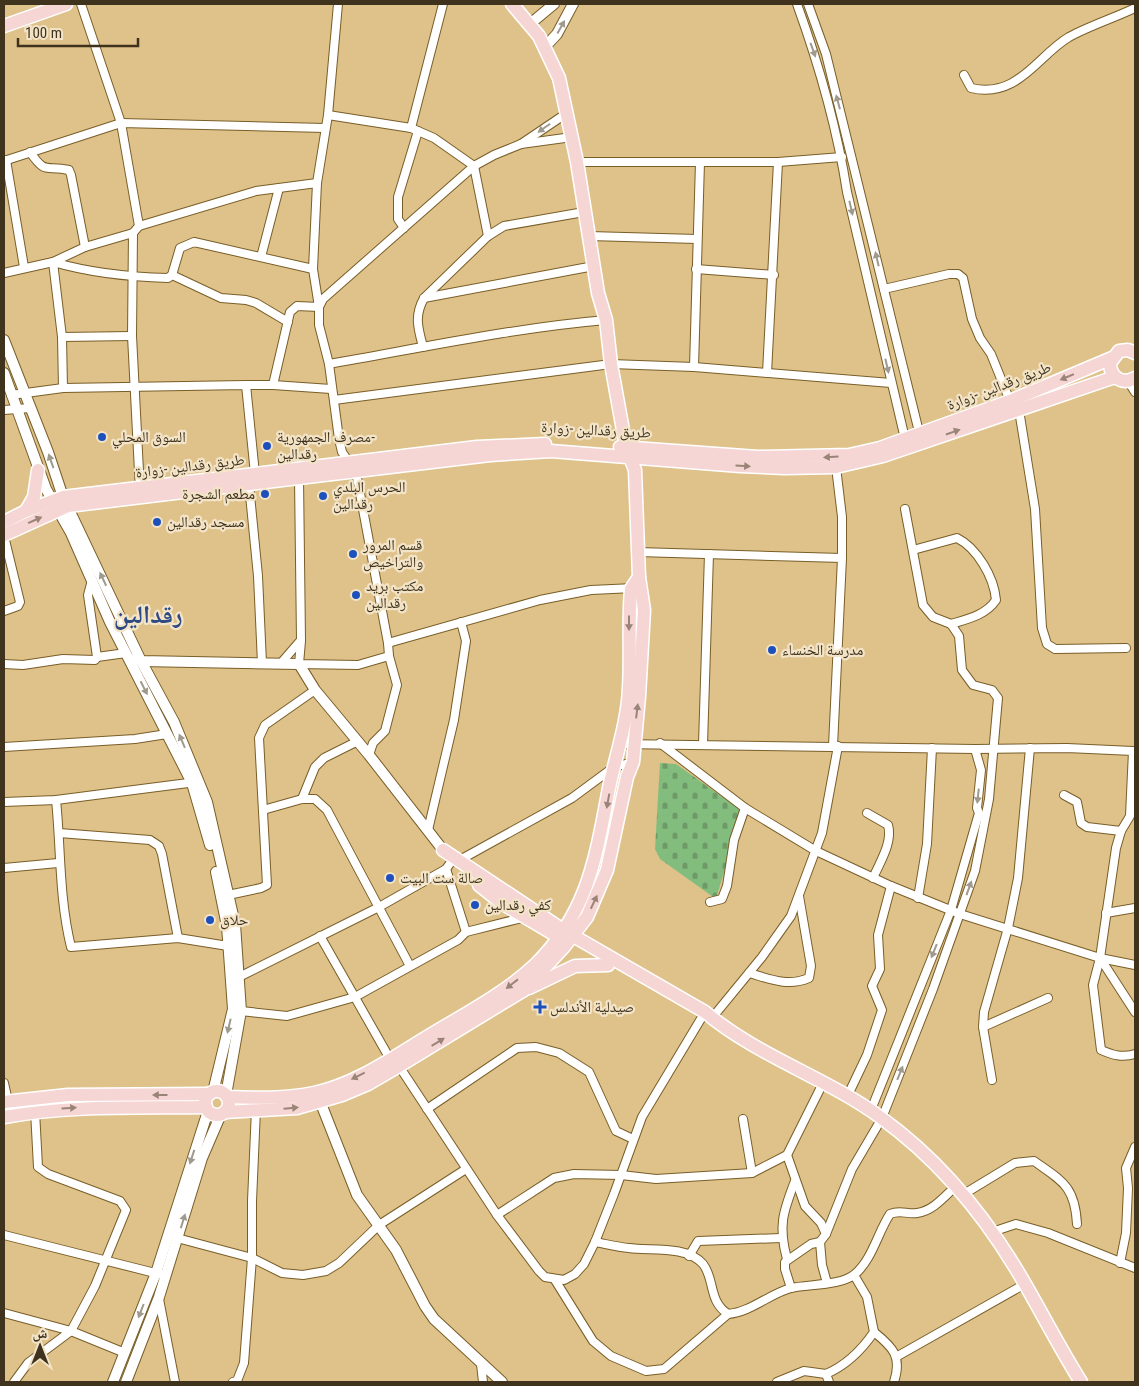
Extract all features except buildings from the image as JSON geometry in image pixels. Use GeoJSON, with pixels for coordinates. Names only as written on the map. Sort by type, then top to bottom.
{"type":"FeatureCollection","features":[{"type":"Feature","properties":{"kind":"main road"},"geometry":{"type":"LineString","coordinates":[[4,26],[66,4]]}},
{"type":"Feature","properties":{"kind":"main road"},"geometry":{"type":"LineString","coordinates":[[4,1117],[35,1111],[81,1108],[215,1111],[297,1108],[318,1097],[368,1084],[394,1063],[504,990],[566,936],[593,869],[620,744],[629,688],[638,552],[635,470],[628,452],[611,364],[606,320],[598,292],[572,138],[559,78],[545,47],[530,24],[512,4]]}},
{"type":"Feature","properties":{"kind":"main road","name":"طريق رقدالين -زوارة"},"geometry":{"type":"LineString","coordinates":[[1014,406],[1112,358],[1124,350],[1135,353]]}},
{"type":"Feature","properties":{"kind":"main road"},"geometry":{"type":"LineString","coordinates":[[1112,358],[1110,368],[1115,376],[1133,383]]}},
{"type":"Feature","properties":{"kind":"main road","name":"طريق رقدالين -زوارة"},"geometry":{"type":"LineString","coordinates":[[628,452],[784,468],[836,467],[863,462],[906,443],[1014,406],[1115,376]]}},
{"type":"Feature","properties":{"kind":"main road","name":"طريق رقدالين -زوارة"},"geometry":{"type":"LineString","coordinates":[[60,504],[353,468],[551,450],[758,457],[826,457],[864,452],[906,443]]}},
{"type":"Feature","properties":{"kind":"main road","name":"طريق رقدالين -زوارة"},"geometry":{"type":"LineString","coordinates":[[252,480],[300,478],[353,468]]}},
{"type":"Feature","properties":{"kind":"main road"},"geometry":{"type":"LineString","coordinates":[[4,522],[24,512],[34,497],[38,470]]}},
{"type":"Feature","properties":{"kind":"main road"},"geometry":{"type":"LineString","coordinates":[[4,515],[60,504]]}},
{"type":"Feature","properties":{"kind":"main road"},"geometry":{"type":"LineString","coordinates":[[4,535],[60,504]]}},
{"type":"Feature","properties":{"kind":"main road"},"geometry":{"type":"LineString","coordinates":[[524,990],[595,902],[607,870],[627,777],[633,762],[644,610],[637,584]]}},
{"type":"Feature","properties":{"kind":"main road"},"geometry":{"type":"LineString","coordinates":[[443,850],[452,864],[503,904],[540,926],[566,936],[608,965],[706,1017]]}},
{"type":"Feature","properties":{"kind":"main road"},"geometry":{"type":"LineString","coordinates":[[452,864],[566,936],[725,1028],[848,1095],[882,1118],[930,1159],[960,1190],[992,1232],[1025,1284],[1057,1345],[1081,1382]]}},
{"type":"Feature","properties":{"kind":"main road"},"geometry":{"type":"LineString","coordinates":[[540,926],[548,938],[548,950]]}},
{"type":"Feature","properties":{"kind":"main road"},"geometry":{"type":"LineString","coordinates":[[394,1063],[524,990],[575,966],[608,965]]}},
{"type":"Feature","properties":{"kind":"main road"},"geometry":{"type":"LineString","coordinates":[[6,1101],[68,1095],[222,1092],[226,1096],[229,1105],[215,1111]]}},
{"type":"Feature","properties":{"kind":"main road"},"geometry":{"type":"LineString","coordinates":[[211,1093],[205,1100],[215,1111]]}},
{"type":"Feature","properties":{"kind":"main road"},"geometry":{"type":"LineString","coordinates":[[226,1096],[268,1098],[318,1097]]}},
{"type":"Feature","properties":{"kind":"street"},"geometry":{"type":"LineString","coordinates":[[81,4],[121,123],[139,226]]}},
{"type":"Feature","properties":{"kind":"street"},"geometry":{"type":"LineString","coordinates":[[338,4],[328,115],[317,183],[313,268],[320,307],[319,325],[329,364],[331,389],[342,452],[353,468],[389,656],[397,685],[385,732],[373,743],[369,755]]}},
{"type":"Feature","properties":{"kind":"street"},"geometry":{"type":"LineString","coordinates":[[404,228],[398,219],[398,197],[444,4]]}},
{"type":"Feature","properties":{"kind":"street"},"geometry":{"type":"LineString","coordinates":[[530,24],[554,4]]}},
{"type":"Feature","properties":{"kind":"street"},"geometry":{"type":"LineString","coordinates":[[545,47],[557,34],[573,4]]}},
{"type":"Feature","properties":{"kind":"street"},"geometry":{"type":"LineString","coordinates":[[797,4],[817,60],[842,157],[847,192],[906,443]]}},
{"type":"Feature","properties":{"kind":"street"},"geometry":{"type":"LineString","coordinates":[[808,4],[826,54],[921,438]]}},
{"type":"Feature","properties":{"kind":"street"},"geometry":{"type":"LineString","coordinates":[[964,75],[971,88],[979,90],[995,89],[1028,73],[1056,46],[1070,37],[1135,8]]}},
{"type":"Feature","properties":{"kind":"street"},"geometry":{"type":"LineString","coordinates":[[320,307],[323,299],[474,166],[521,144],[567,113]]}},
{"type":"Feature","properties":{"kind":"street"},"geometry":{"type":"LineString","coordinates":[[328,115],[415,129],[434,138],[474,166],[488,236]]}},
{"type":"Feature","properties":{"kind":"street"},"geometry":{"type":"LineString","coordinates":[[24,267],[5,160],[121,123],[325,128]]}},
{"type":"Feature","properties":{"kind":"street"},"geometry":{"type":"LineString","coordinates":[[521,144],[572,138]]}},
{"type":"Feature","properties":{"kind":"street"},"geometry":{"type":"LineString","coordinates":[[30,152],[40,166],[69,170],[86,247]]}},
{"type":"Feature","properties":{"kind":"street"},"geometry":{"type":"LineString","coordinates":[[576,162],[778,162],[842,157]]}},
{"type":"Feature","properties":{"kind":"street"},"geometry":{"type":"LineString","coordinates":[[694,367],[700,162]]}},
{"type":"Feature","properties":{"kind":"street"},"geometry":{"type":"LineString","coordinates":[[767,374],[774,275],[778,162]]}},
{"type":"Feature","properties":{"kind":"street"},"geometry":{"type":"LineString","coordinates":[[4,273],[53,262],[86,247],[133,233],[139,226],[223,199],[256,191],[317,183]]}},
{"type":"Feature","properties":{"kind":"street"},"geometry":{"type":"LineString","coordinates":[[261,257],[279,188]]}},
{"type":"Feature","properties":{"kind":"street"},"geometry":{"type":"LineString","coordinates":[[424,347],[417,310],[424,298],[488,236],[504,226],[584,212]]}},
{"type":"Feature","properties":{"kind":"street"},"geometry":{"type":"LineString","coordinates":[[133,233],[131,277],[132,336],[140,494]]}},
{"type":"Feature","properties":{"kind":"street"},"geometry":{"type":"LineString","coordinates":[[589,236],[697,239]]}},
{"type":"Feature","properties":{"kind":"street"},"geometry":{"type":"LineString","coordinates":[[53,262],[80,270],[131,277],[168,278],[172,275],[177,254],[185,244],[204,244],[313,268]]}},
{"type":"Feature","properties":{"kind":"street"},"geometry":{"type":"LineString","coordinates":[[53,262],[62,337],[63,388]]}},
{"type":"Feature","properties":{"kind":"street"},"geometry":{"type":"LineString","coordinates":[[424,298],[594,266]]}},
{"type":"Feature","properties":{"kind":"street"},"geometry":{"type":"LineString","coordinates":[[696,269],[774,275]]}},
{"type":"Feature","properties":{"kind":"street"},"geometry":{"type":"LineString","coordinates":[[884,289],[949,274],[958,274],[963,278],[972,319],[980,338],[991,354],[1014,406],[1035,509],[1042,628],[1047,644],[1055,649],[1126,648]]}},
{"type":"Feature","properties":{"kind":"street"},"geometry":{"type":"LineString","coordinates":[[172,275],[221,298],[246,300],[256,303],[288,322]]}},
{"type":"Feature","properties":{"kind":"street"},"geometry":{"type":"LineString","coordinates":[[272,385],[290,312],[297,306],[320,307]]}},
{"type":"Feature","properties":{"kind":"street"},"geometry":{"type":"LineString","coordinates":[[329,364],[561,324],[606,320]]}},
{"type":"Feature","properties":{"kind":"street"},"geometry":{"type":"LineString","coordinates":[[62,337],[132,336]]}},
{"type":"Feature","properties":{"kind":"street"},"geometry":{"type":"LineString","coordinates":[[4,340],[25,393],[70,533],[167,734],[207,802],[235,924],[232,1009],[211,1093]]}},
{"type":"Feature","properties":{"kind":"street"},"geometry":{"type":"LineString","coordinates":[[334,400],[611,364],[694,367],[891,383]]}},
{"type":"Feature","properties":{"kind":"street"},"geometry":{"type":"LineString","coordinates":[[4,373],[38,470],[60,504],[174,722],[196,782],[227,926],[228,946],[239,977],[241,1011],[226,1096]]}},
{"type":"Feature","properties":{"kind":"street"},"geometry":{"type":"LineString","coordinates":[[246,385],[262,664]]}},
{"type":"Feature","properties":{"kind":"street"},"geometry":{"type":"LineString","coordinates":[[11,395],[63,388],[272,385],[331,389]]}},
{"type":"Feature","properties":{"kind":"street"},"geometry":{"type":"LineString","coordinates":[[4,410],[30,408]]}},
{"type":"Feature","properties":{"kind":"street"},"geometry":{"type":"LineString","coordinates":[[320,936],[394,1063],[427,1109],[497,1215],[539,1272],[545,1277],[555,1280],[564,1280],[575,1274],[584,1264],[595,1242],[642,1117],[706,1017],[749,973],[791,916],[816,851],[835,746],[842,558],[842,517],[836,467]]}},
{"type":"Feature","properties":{"kind":"street"},"geometry":{"type":"LineString","coordinates":[[300,478],[301,640],[299,664],[315,690],[358,741],[443,850]]}},
{"type":"Feature","properties":{"kind":"street"},"geometry":{"type":"LineString","coordinates":[[791,1288],[784,1269],[788,1259],[811,1244],[820,1242],[826,1234],[852,1169],[882,1118],[933,989],[975,871],[987,814],[998,698],[992,690],[973,685],[962,670],[959,636],[951,624],[933,617],[923,605],[905,509]]}},
{"type":"Feature","properties":{"kind":"street"},"geometry":{"type":"LineString","coordinates":[[4,535],[20,602],[18,606],[4,611]]}},
{"type":"Feature","properties":{"kind":"street"},"geometry":{"type":"LineString","coordinates":[[913,550],[957,538],[966,542],[976,553],[991,582],[996,600],[991,607],[974,617],[951,624]]}},
{"type":"Feature","properties":{"kind":"street"},"geometry":{"type":"LineString","coordinates":[[638,552],[842,558]]}},
{"type":"Feature","properties":{"kind":"street"},"geometry":{"type":"LineString","coordinates":[[703,744],[709,554]]}},
{"type":"Feature","properties":{"kind":"street"},"geometry":{"type":"LineString","coordinates":[[92,580],[88,595],[98,657]]}},
{"type":"Feature","properties":{"kind":"street"},"geometry":{"type":"LineString","coordinates":[[388,643],[540,600],[591,590],[637,584]]}},
{"type":"Feature","properties":{"kind":"street"},"geometry":{"type":"LineString","coordinates":[[428,830],[454,720],[466,641],[461,622]]}},
{"type":"Feature","properties":{"kind":"street"},"geometry":{"type":"LineString","coordinates":[[281,663],[301,640]]}},
{"type":"Feature","properties":{"kind":"street"},"geometry":{"type":"LineString","coordinates":[[4,664],[23,665],[62,659],[95,660],[98,657],[126,652],[141,661],[358,666],[389,656]]}},
{"type":"Feature","properties":{"kind":"street"},"geometry":{"type":"LineString","coordinates":[[228,894],[261,888],[267,885],[259,738],[261,730],[265,725],[315,690]]}},
{"type":"Feature","properties":{"kind":"street"},"geometry":{"type":"LineString","coordinates":[[4,747],[167,734]]}},
{"type":"Feature","properties":{"kind":"street"},"geometry":{"type":"LineString","coordinates":[[302,799],[314,767],[324,758],[358,741]]}},
{"type":"Feature","properties":{"kind":"street"},"geometry":{"type":"LineString","coordinates":[[660,743],[746,808],[816,851],[873,878],[960,914],[1100,958],[1135,965]]}},
{"type":"Feature","properties":{"kind":"street"},"geometry":{"type":"LineString","coordinates":[[620,744],[660,743],[975,749],[1030,748],[1134,751],[1132,815],[1121,831],[1116,848],[1100,958],[1093,985],[1101,1050],[1114,1055],[1127,1056],[1135,1054]]}},
{"type":"Feature","properties":{"kind":"street"},"geometry":{"type":"LineString","coordinates":[[918,898],[927,844],[932,748]]}},
{"type":"Feature","properties":{"kind":"street"},"geometry":{"type":"LineString","coordinates":[[992,1080],[983,1027],[984,1012],[1008,928],[1018,878],[1030,748]]}},
{"type":"Feature","properties":{"kind":"street"},"geometry":{"type":"LineString","coordinates":[[871,1110],[950,910],[979,813],[977,808],[981,770],[975,749]]}},
{"type":"Feature","properties":{"kind":"street"},"geometry":{"type":"LineString","coordinates":[[239,977],[378,907],[572,798],[614,767],[633,762]]}},
{"type":"Feature","properties":{"kind":"street"},"geometry":{"type":"LineString","coordinates":[[4,802],[56,800],[196,782]]}},
{"type":"Feature","properties":{"kind":"street"},"geometry":{"type":"LineString","coordinates":[[1064,795],[1077,802],[1081,823],[1087,827],[1121,831]]}},
{"type":"Feature","properties":{"kind":"street"},"geometry":{"type":"LineString","coordinates":[[263,810],[302,799],[315,799],[327,810],[410,966]]}},
{"type":"Feature","properties":{"kind":"street"},"geometry":{"type":"LineString","coordinates":[[56,800],[59,833],[58,863],[71,947],[178,938],[228,946]]}},
{"type":"Feature","properties":{"kind":"street"},"geometry":{"type":"LineString","coordinates":[[710,902],[722,898],[725,892],[734,840],[746,808]]}},
{"type":"Feature","properties":{"kind":"street"},"geometry":{"type":"LineString","coordinates":[[867,813],[888,825],[890,830],[888,842],[873,878]]}},
{"type":"Feature","properties":{"kind":"street"},"geometry":{"type":"LineString","coordinates":[[59,833],[150,840],[159,846],[178,938]]}},
{"type":"Feature","properties":{"kind":"street"},"geometry":{"type":"LineString","coordinates":[[4,868],[58,863]]}},
{"type":"Feature","properties":{"kind":"street"},"geometry":{"type":"LineString","coordinates":[[452,864],[466,932]]}},
{"type":"Feature","properties":{"kind":"street"},"geometry":{"type":"LineString","coordinates":[[848,1095],[867,1055],[882,1010],[872,986],[880,969],[878,935],[891,886]]}},
{"type":"Feature","properties":{"kind":"street"},"geometry":{"type":"LineString","coordinates":[[749,973],[784,983],[798,983],[809,978],[811,966],[799,894]]}},
{"type":"Feature","properties":{"kind":"street"},"geometry":{"type":"LineString","coordinates":[[1106,913],[1135,908]]}},
{"type":"Feature","properties":{"kind":"street"},"geometry":{"type":"LineString","coordinates":[[241,1011],[287,1016],[355,997],[458,940],[466,932],[526,917]]}},
{"type":"Feature","properties":{"kind":"street"},"geometry":{"type":"LineString","coordinates":[[1100,958],[1135,1012]]}},
{"type":"Feature","properties":{"kind":"street"},"geometry":{"type":"LineString","coordinates":[[983,1027],[1048,998]]}},
{"type":"Feature","properties":{"kind":"street"},"geometry":{"type":"LineString","coordinates":[[427,1109],[517,1048],[536,1046],[559,1053],[589,1072],[616,1131],[633,1139]]}},
{"type":"Feature","properties":{"kind":"street"},"geometry":{"type":"LineString","coordinates":[[4,1083],[6,1101]]}},
{"type":"Feature","properties":{"kind":"street"},"geometry":{"type":"LineString","coordinates":[[497,1215],[554,1178],[574,1174],[621,1175],[656,1180],[752,1173],[787,1155],[823,1083]]}},
{"type":"Feature","properties":{"kind":"street"},"geometry":{"type":"LineString","coordinates":[[318,1097],[356,1195],[396,1250],[413,1286],[430,1313],[481,1364],[502,1382]]}},
{"type":"Feature","properties":{"kind":"street"},"geometry":{"type":"LineString","coordinates":[[233,1382],[237,1381],[244,1363],[247,1302],[252,1258],[252,1201],[256,1109]]}},
{"type":"Feature","properties":{"kind":"street"},"geometry":{"type":"LineString","coordinates":[[14,1382],[28,1363],[71,1331],[106,1260],[126,1210],[120,1201],[48,1174],[38,1167],[35,1111]]}},
{"type":"Feature","properties":{"kind":"street"},"geometry":{"type":"LineString","coordinates":[[114,1382],[125,1353],[177,1238],[215,1111]]}},
{"type":"Feature","properties":{"kind":"street"},"geometry":{"type":"LineString","coordinates":[[126,1382],[158,1297],[160,1274],[215,1111]]}},
{"type":"Feature","properties":{"kind":"street"},"geometry":{"type":"LineString","coordinates":[[743,1119],[752,1173]]}},
{"type":"Feature","properties":{"kind":"street"},"geometry":{"type":"LineString","coordinates":[[1120,1263],[1126,1233],[1128,1188],[1126,1168],[1135,1147]]}},
{"type":"Feature","properties":{"kind":"street"},"geometry":{"type":"LineString","coordinates":[[787,1155],[805,1206],[821,1223],[826,1234]]}},
{"type":"Feature","properties":{"kind":"street"},"geometry":{"type":"LineString","coordinates":[[555,1280],[593,1340],[612,1356],[646,1371],[664,1369],[728,1314],[739,1313],[791,1288],[827,1283],[854,1275],[866,1259],[890,1214],[903,1210],[918,1213],[1015,1163],[1034,1161],[1064,1182],[1076,1208],[1077,1224]]}},
{"type":"Feature","properties":{"kind":"street"},"geometry":{"type":"LineString","coordinates":[[177,1238],[252,1258],[282,1273],[303,1275],[326,1271],[339,1264],[379,1225],[466,1169]]}},
{"type":"Feature","properties":{"kind":"street"},"geometry":{"type":"LineString","coordinates":[[788,1259],[782,1238],[782,1213],[795,1181]]}},
{"type":"Feature","properties":{"kind":"street"},"geometry":{"type":"LineString","coordinates":[[992,1232],[1016,1224],[1048,1233],[1135,1268]]}},
{"type":"Feature","properties":{"kind":"street"},"geometry":{"type":"LineString","coordinates":[[4,1235],[160,1274]]}},
{"type":"Feature","properties":{"kind":"street"},"geometry":{"type":"LineString","coordinates":[[689,1256],[698,1241],[782,1238]]}},
{"type":"Feature","properties":{"kind":"street"},"geometry":{"type":"LineString","coordinates":[[595,1242],[630,1249],[664,1250],[689,1256],[703,1264],[717,1303],[720,1309],[728,1314]]}},
{"type":"Feature","properties":{"kind":"street"},"geometry":{"type":"LineString","coordinates":[[820,1242],[822,1265],[827,1283]]}},
{"type":"Feature","properties":{"kind":"street"},"geometry":{"type":"LineString","coordinates":[[854,1275],[867,1297],[874,1332],[888,1344],[896,1356],[898,1368],[894,1382]]}},
{"type":"Feature","properties":{"kind":"street"},"geometry":{"type":"LineString","coordinates":[[896,1356],[1025,1284]]}},
{"type":"Feature","properties":{"kind":"street"},"geometry":{"type":"LineString","coordinates":[[158,1297],[175,1382]]}},
{"type":"Feature","properties":{"kind":"street"},"geometry":{"type":"LineString","coordinates":[[4,1313],[71,1331],[125,1353]]}},
{"type":"Feature","properties":{"kind":"street"},"geometry":{"type":"LineString","coordinates":[[777,1382],[804,1371],[826,1374],[839,1368],[862,1350],[874,1332]]}},
{"type":"Feature","properties":{"kind":"street"},"geometry":{"type":"LineString","coordinates":[[481,1364],[483,1382]]}},
{"type":"Feature","properties":{"kind":"street"},"geometry":{"type":"LineString","coordinates":[[826,1374],[829,1382]]}},
{"type":"Feature","properties":{"kind":"green space"},"geometry":{"type":"Polygon","coordinates":[[[660,763],[676,764],[742,811],[716,899],[660,859],[655,849],[660,763]]]}},
{"type":"Feature","properties":{"kind":"place","name":"السوق المحلي"},"geometry":{"type":"Point","coordinates":[102,437]}},
{"type":"Feature","properties":{"kind":"place","name":"مصرف الجمهورية- رقدالين"},"geometry":{"type":"Point","coordinates":[267,446]}},
{"type":"Feature","properties":{"kind":"place","name":"مطعم الشجرة"},"geometry":{"type":"Point","coordinates":[265,494]}},
{"type":"Feature","properties":{"kind":"place","name":"الحرس البلدي رقدالين"},"geometry":{"type":"Point","coordinates":[323,496]}},
{"type":"Feature","properties":{"kind":"place","name":"مسجد رقدالين"},"geometry":{"type":"Point","coordinates":[157,522]}},
{"type":"Feature","properties":{"kind":"place","name":"قسم المرور والتراخيص"},"geometry":{"type":"Point","coordinates":[353,554]}},
{"type":"Feature","properties":{"kind":"place","name":"مكتب بريد رقدالين"},"geometry":{"type":"Point","coordinates":[356,595]}},
{"type":"Feature","properties":{"kind":"place","name":"مدرسة الخنساء"},"geometry":{"type":"Point","coordinates":[772,650]}},
{"type":"Feature","properties":{"kind":"place","name":"صالة ست البيت"},"geometry":{"type":"Point","coordinates":[390,878]}},
{"type":"Feature","properties":{"kind":"place","name":"كفي رقدالين"},"geometry":{"type":"Point","coordinates":[475,905]}},
{"type":"Feature","properties":{"kind":"place","name":"حلاق"},"geometry":{"type":"Point","coordinates":[210,920]}},
{"type":"Feature","properties":{"kind":"place","name":"صيدلية الأندلس"},"geometry":{"type":"Point","coordinates":[540,1007]}},
{"type":"Feature","properties":{"kind":"district","name":"رقدالين"},"geometry":{"type":"Point","coordinates":[148,614]}}]}
